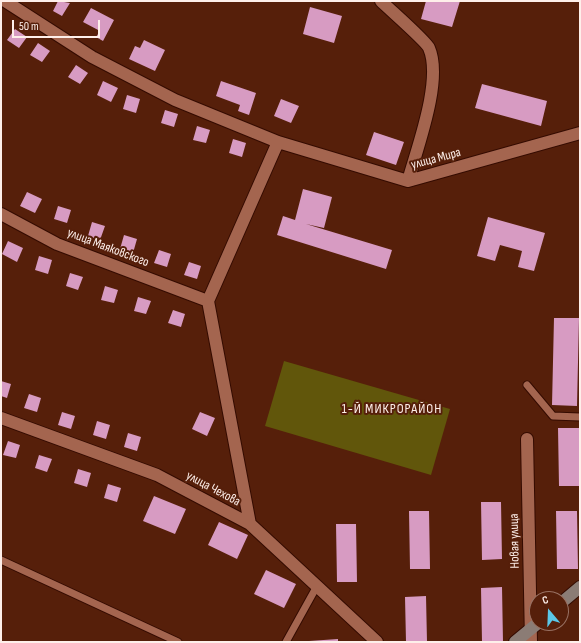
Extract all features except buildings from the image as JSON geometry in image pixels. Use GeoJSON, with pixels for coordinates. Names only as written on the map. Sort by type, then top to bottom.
{"type":"FeatureCollection","features":[{"type":"Feature","properties":{"kind":"street","name":"улица Мира"},"geometry":{"type":"LineString","coordinates":[[5,1],[92,57],[175,100],[278,142],[408,181],[580,133]]}},
{"type":"Feature","properties":{"kind":"street"},"geometry":{"type":"LineString","coordinates":[[380,1],[429,47],[434,79],[424,124],[408,181]]}},
{"type":"Feature","properties":{"kind":"street"},"geometry":{"type":"LineString","coordinates":[[250,524],[208,301],[278,142]]}},
{"type":"Feature","properties":{"kind":"street","name":"улица Маяковского"},"geometry":{"type":"LineString","coordinates":[[1,214],[56,244],[208,301]]}},
{"type":"Feature","properties":{"kind":"street","name":"улица Чехова"},"geometry":{"type":"LineString","coordinates":[[1,418],[157,475],[250,524],[377,642]]}},
{"type":"Feature","properties":{"kind":"street","name":"Новая улица"},"geometry":{"type":"LineString","coordinates":[[527,439],[533,591]]}},
{"type":"Feature","properties":{"kind":"street"},"geometry":{"type":"LineString","coordinates":[[569,596],[580,587]]}},
{"type":"Feature","properties":{"kind":"street"},"geometry":{"type":"LineString","coordinates":[[515,642],[529,630]]}},
{"type":"Feature","properties":{"kind":"street","name":"Новая улица"},"geometry":{"type":"LineString","coordinates":[[531,642],[533,631]]}},
{"type":"Feature","properties":{"kind":"lane"},"geometry":{"type":"LineString","coordinates":[[527,385],[553,416],[580,417]]}},
{"type":"Feature","properties":{"kind":"lane"},"geometry":{"type":"LineString","coordinates":[[1,560],[149,630],[178,642]]}},
{"type":"Feature","properties":{"kind":"lane"},"geometry":{"type":"LineString","coordinates":[[286,642],[317,586]]}},
{"type":"Feature","properties":{"kind":"shaded area"},"geometry":{"type":"Polygon","coordinates":[[[284,361],[450,409],[431,475],[265,426],[284,361]]]}},
{"type":"Feature","properties":{"kind":"district","name":"1-Й МИКРОРАЙОН"},"geometry":{"type":"Point","coordinates":[392,409]}}]}
